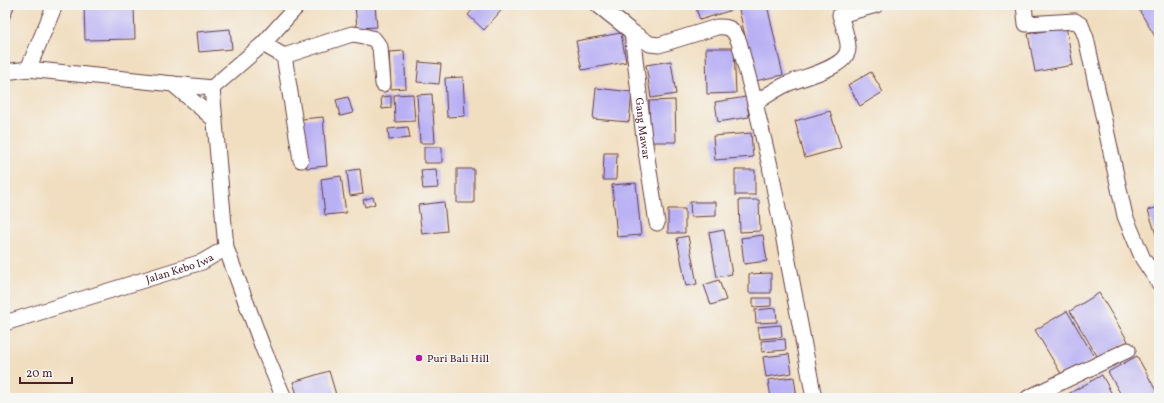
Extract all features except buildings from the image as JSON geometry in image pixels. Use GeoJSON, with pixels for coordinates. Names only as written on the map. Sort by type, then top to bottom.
{"type":"FeatureCollection","features":[{"type":"Feature","properties":{"kind":"street"},"geometry":{"type":"LineString","coordinates":[[28,69],[55,5]]}},
{"type":"Feature","properties":{"kind":"street"},"geometry":{"type":"LineString","coordinates":[[5,72],[28,69],[212,88],[263,44],[298,5]]}},
{"type":"Feature","properties":{"kind":"street"},"geometry":{"type":"LineString","coordinates":[[598,5],[632,32],[650,44],[659,45],[717,27],[731,29],[739,42],[770,166],[814,398]]}},
{"type":"Feature","properties":{"kind":"street"},"geometry":{"type":"LineString","coordinates":[[755,103],[775,90],[797,80],[829,69],[841,61],[847,55],[848,47],[840,15],[876,5]]}},
{"type":"Feature","properties":{"kind":"street"},"geometry":{"type":"LineString","coordinates":[[1024,5],[1026,24],[1074,21],[1081,25],[1086,38],[1125,216],[1143,260],[1159,283]]}},
{"type":"Feature","properties":{"kind":"street","name":"Gang Mawar"},"geometry":{"type":"LineString","coordinates":[[632,32],[644,138],[657,223]]}},
{"type":"Feature","properties":{"kind":"street"},"geometry":{"type":"LineString","coordinates":[[263,44],[284,56],[352,34],[374,39],[380,46],[383,84]]}},
{"type":"Feature","properties":{"kind":"street"},"geometry":{"type":"LineString","coordinates":[[284,56],[301,160]]}},
{"type":"Feature","properties":{"kind":"street"},"geometry":{"type":"LineString","coordinates":[[173,84],[215,120]]}},
{"type":"Feature","properties":{"kind":"street","name":"Jalan Kebo Iwa"},"geometry":{"type":"LineString","coordinates":[[6,322],[202,262],[226,248],[212,88]]}},
{"type":"Feature","properties":{"kind":"street"},"geometry":{"type":"LineString","coordinates":[[226,248],[263,348],[284,398]]}},
{"type":"Feature","properties":{"kind":"street"},"geometry":{"type":"LineString","coordinates":[[1028,398],[1128,350]]}},
{"type":"Feature","properties":{"kind":"place","name":"Puri Bali Hill"},"geometry":{"type":"Point","coordinates":[419,358]}}]}
